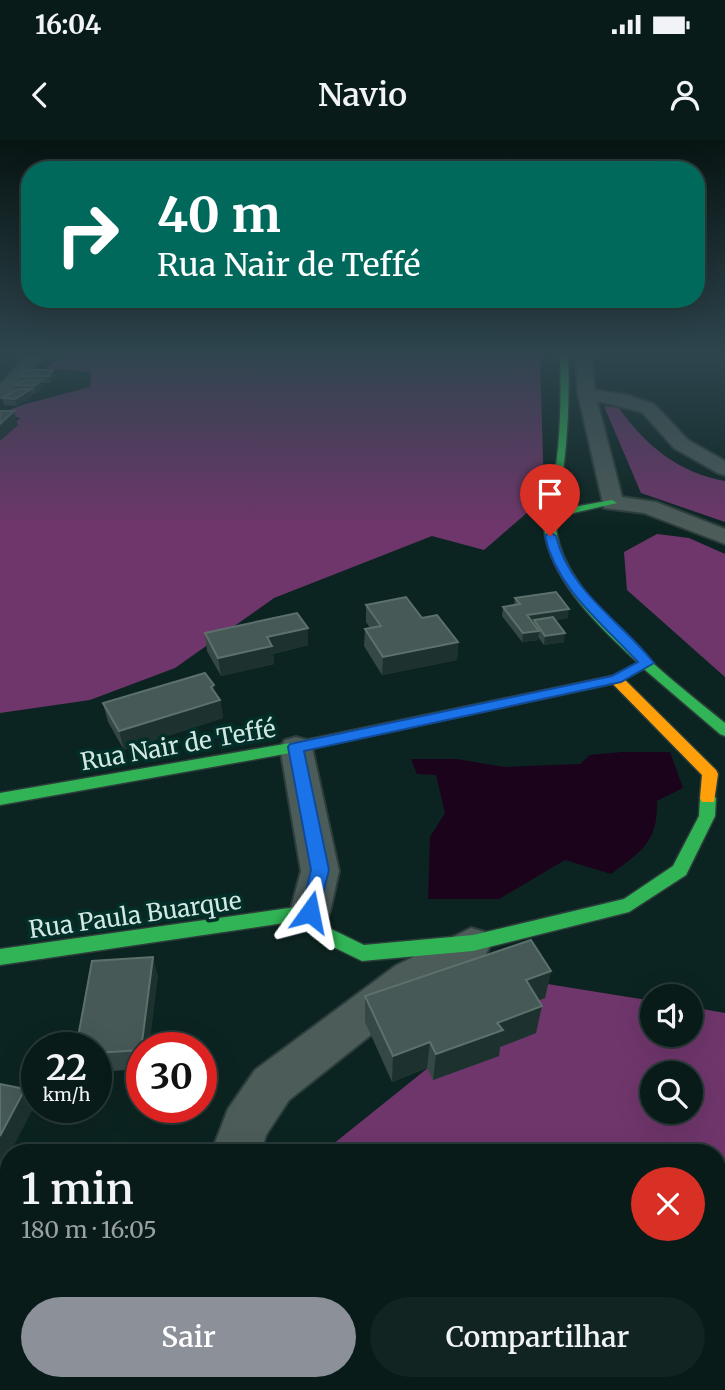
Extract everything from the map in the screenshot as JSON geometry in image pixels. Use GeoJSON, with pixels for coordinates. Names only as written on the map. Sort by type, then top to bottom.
{"type":"FeatureCollection","features":[{"type":"Feature","properties":{"kind":"main road"},"geometry":{"type":"LineString","coordinates":[[565,411],[565,432],[550,536],[556,558],[570,583],[647,663],[725,731]]}},
{"type":"Feature","properties":{"kind":"main road"},"geometry":{"type":"LineString","coordinates":[[555,514],[612,503]]}},
{"type":"Feature","properties":{"kind":"main road","name":"Rua Nair de Teffé"},"geometry":{"type":"LineString","coordinates":[[0,799],[296,747],[616,679],[647,663]]}},
{"type":"Feature","properties":{"kind":"main road"},"geometry":{"type":"LineString","coordinates":[[310,912],[320,932],[362,953],[474,943],[629,905],[680,870],[707,816],[710,774],[616,679]]}},
{"type":"Feature","properties":{"kind":"main road","name":"Rua Paula Buarque"},"geometry":{"type":"LineString","coordinates":[[0,957],[310,912]]}},
{"type":"Feature","properties":{"kind":"street"},"geometry":{"type":"LineString","coordinates":[[591,411],[612,503],[648,508],[725,537]]}},
{"type":"Feature","properties":{"kind":"street"},"geometry":{"type":"LineString","coordinates":[[651,411],[681,444],[725,469]]}},
{"type":"Feature","properties":{"kind":"street"},"geometry":{"type":"LineString","coordinates":[[296,747],[320,870],[310,912]]}},
{"type":"Feature","properties":{"kind":"street"},"geometry":{"type":"LineString","coordinates":[[239,1144],[245,1125],[272,1085],[410,979],[474,943]]}},
{"type":"Feature","properties":{"kind":"shaded area"},"geometry":{"type":"Polygon","coordinates":[[[7,411],[542,411],[544,498],[484,550],[432,536],[274,598],[175,668],[90,700],[0,713],[0,432],[21,418],[0,414],[7,411]]]}},
{"type":"Feature","properties":{"kind":"shaded area"},"geometry":{"type":"Polygon","coordinates":[[[606,411],[622,411],[640,434],[678,464],[725,481],[725,522],[641,493],[606,411]]]}},
{"type":"Feature","properties":{"kind":"shaded area"},"geometry":{"type":"Polygon","coordinates":[[[657,534],[689,538],[725,554],[725,677],[627,590],[624,552],[657,534]]]}},
{"type":"Feature","properties":{"kind":"shaded area"},"geometry":{"type":"Polygon","coordinates":[[[670,752],[683,788],[657,801],[657,815],[651,836],[639,852],[622,866],[611,874],[565,860],[499,899],[428,899],[430,837],[445,813],[436,775],[417,774],[411,759],[457,759],[504,767],[580,764],[590,755],[670,752]]]}},
{"type":"Feature","properties":{"kind":"shaded area"},"geometry":{"type":"Polygon","coordinates":[[[535,982],[640,999],[640,1047],[703,1047],[703,1009],[725,1013],[725,1144],[333,1144],[535,982]]]}},
{"type":"Feature","properties":{"kind":"building"},"geometry":{"type":"Polygon","coordinates":[[[0,411],[14,411],[0,424],[0,411]]]}},
{"type":"Feature","properties":{"kind":"building"},"geometry":{"type":"Polygon","coordinates":[[[556,592],[569,609],[527,615],[539,631],[523,633],[503,607],[520,604],[515,598],[556,592]]]}},
{"type":"Feature","properties":{"kind":"building"},"geometry":{"type":"Polygon","coordinates":[[[406,597],[422,618],[437,615],[458,642],[383,657],[365,629],[381,626],[366,605],[406,597]]]}},
{"type":"Feature","properties":{"kind":"building"},"geometry":{"type":"Polygon","coordinates":[[[297,613],[308,628],[267,637],[272,646],[218,658],[205,633],[297,613]]]}},
{"type":"Feature","properties":{"kind":"building"},"geometry":{"type":"Polygon","coordinates":[[[553,617],[565,633],[545,636],[534,620],[553,617]]]}},
{"type":"Feature","properties":{"kind":"building"},"geometry":{"type":"Polygon","coordinates":[[[205,673],[220,700],[119,731],[103,703],[205,673]]]}},
{"type":"Feature","properties":{"kind":"building"},"geometry":{"type":"Polygon","coordinates":[[[531,940],[551,971],[526,980],[542,1006],[497,1023],[503,1030],[436,1054],[430,1042],[393,1056],[365,996],[531,940]]]}},
{"type":"Feature","properties":{"kind":"building"},"geometry":{"type":"Polygon","coordinates":[[[153,957],[143,1032],[126,1032],[126,1051],[112,1052],[112,1032],[79,1032],[92,961],[153,957]]]}},
{"type":"Feature","properties":{"kind":"building"},"geometry":{"type":"Polygon","coordinates":[[[0,1084],[21,1088],[21,1097],[0,1136],[0,1084]]]}},
{"type":"Feature","properties":{"kind":"traffic: fast"},"geometry":{"type":"LineString","coordinates":[[564,411],[560,474],[550,530],[560,564],[577,590],[624,643],[725,731]]}},
{"type":"Feature","properties":{"kind":"traffic: fast"},"geometry":{"type":"LineString","coordinates":[[555,514],[612,503]]}},
{"type":"Feature","properties":{"kind":"traffic: fast"},"geometry":{"type":"LineString","coordinates":[[0,799],[296,747],[616,679],[639,667]]}},
{"type":"Feature","properties":{"kind":"traffic: fast"},"geometry":{"type":"LineString","coordinates":[[0,957],[310,912],[320,932],[362,953],[473,943],[629,905],[680,870],[707,816],[708,798]]}},
{"type":"Feature","properties":{"kind":"traffic: slow"},"geometry":{"type":"LineString","coordinates":[[616,679],[710,774],[708,798]]}},
{"type":"Feature","properties":{"kind":"route"},"geometry":{"type":"LineString","coordinates":[[310,912],[320,870],[296,747],[616,679],[647,663],[570,583],[556,558],[550,536]]}}]}
